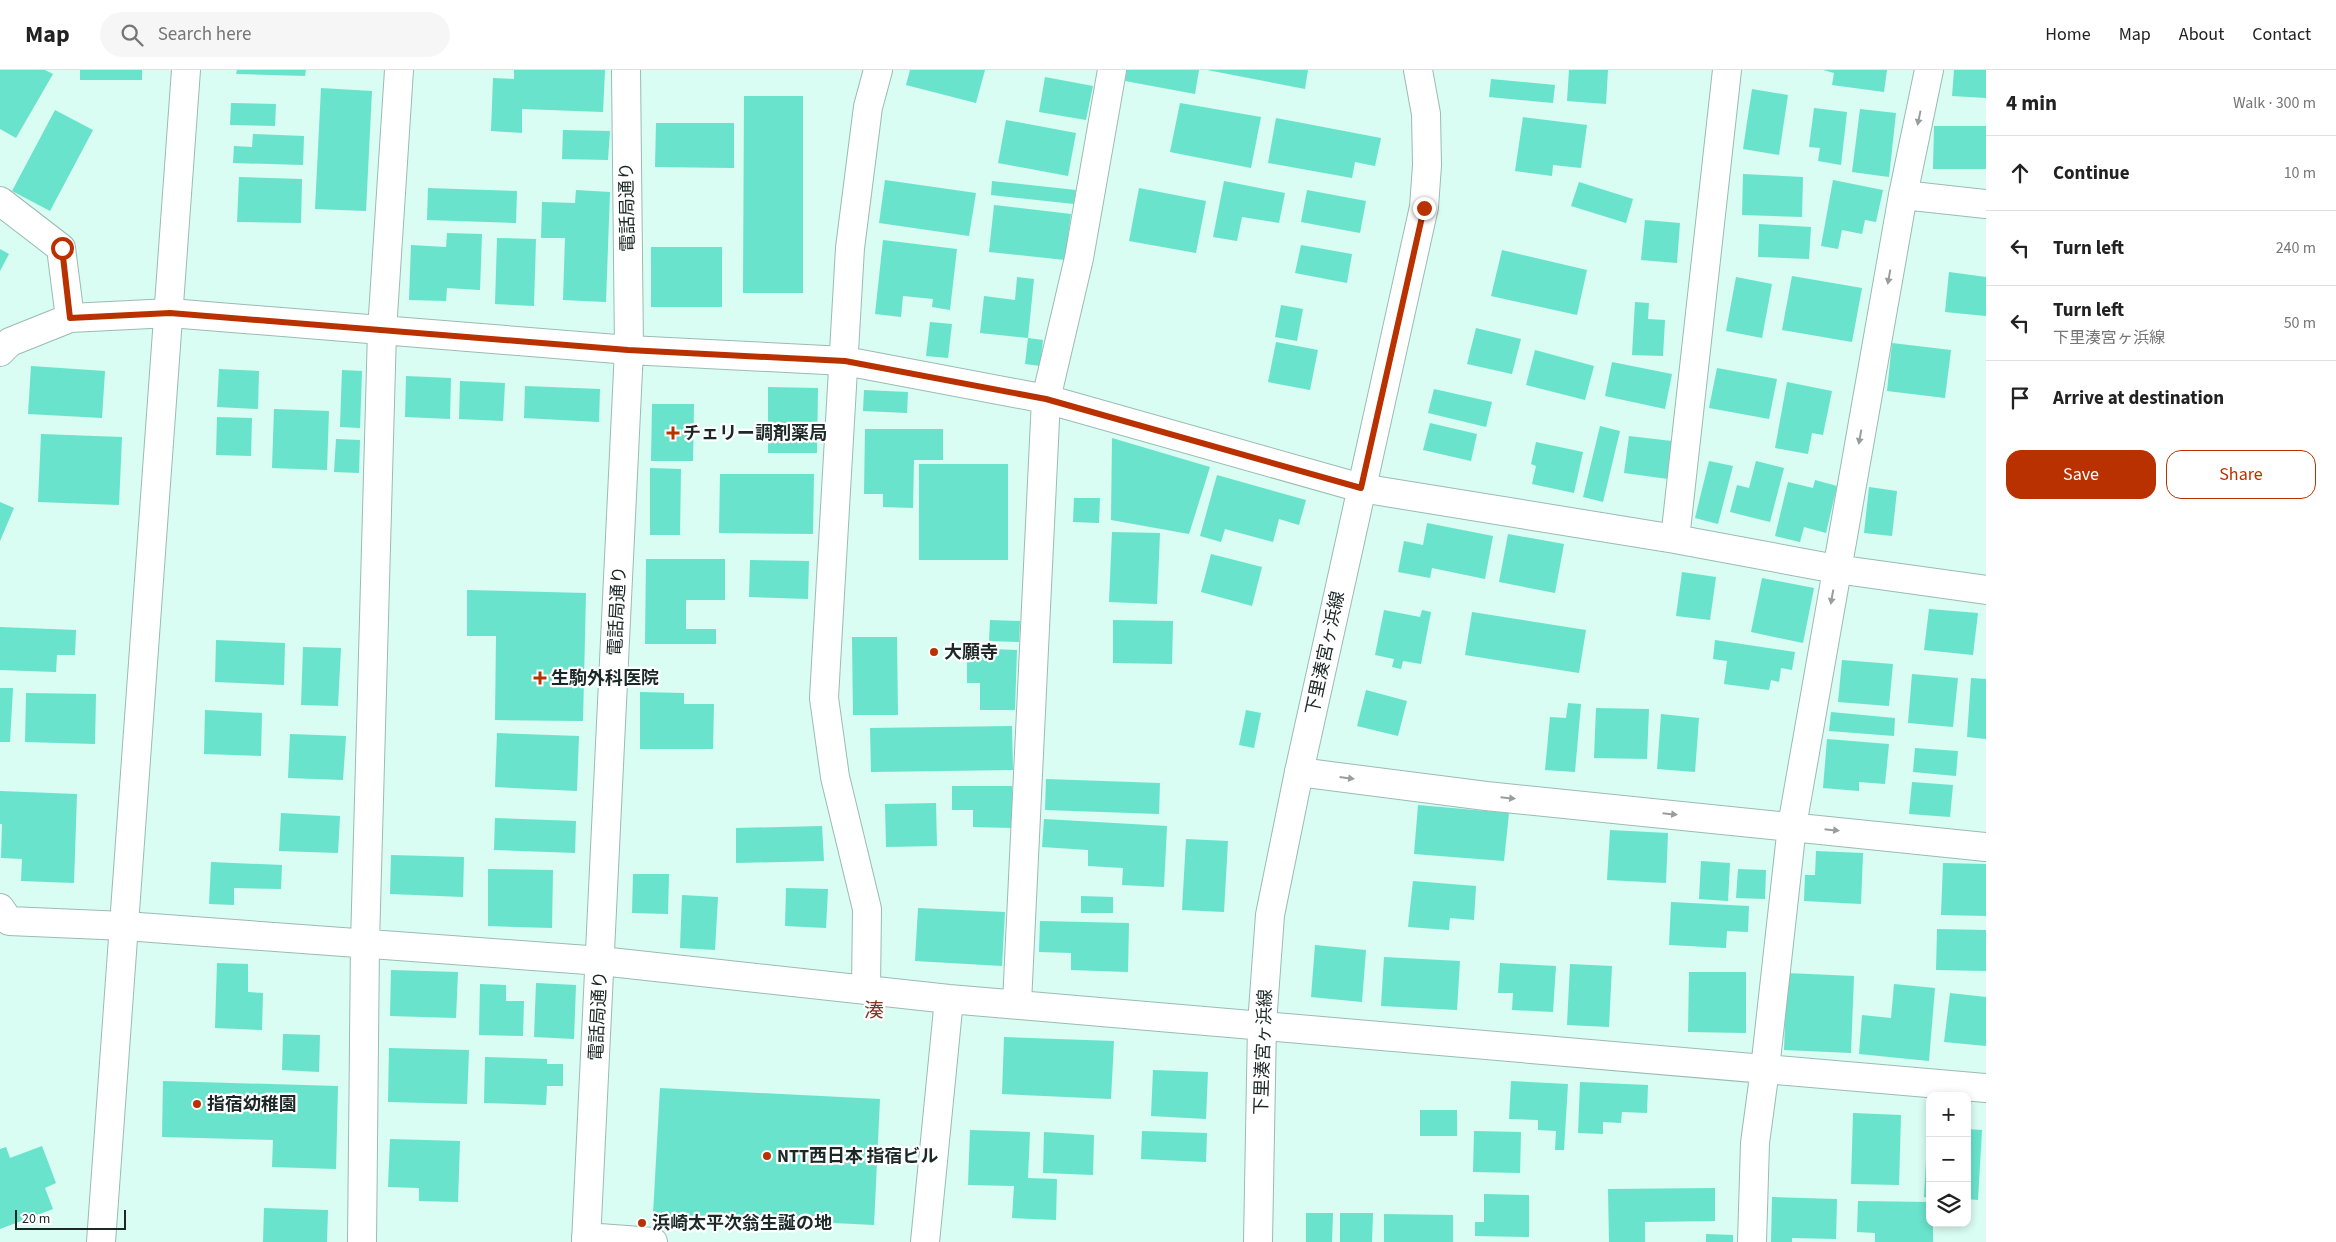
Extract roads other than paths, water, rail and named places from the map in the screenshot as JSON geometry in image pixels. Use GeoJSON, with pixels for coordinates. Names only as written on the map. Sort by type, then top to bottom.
{"type":"FeatureCollection","features":[{"type":"Feature","properties":{"kind":"street"},"geometry":{"type":"LineString","coordinates":[[101,1242],[170,313],[186,70]]}},
{"type":"Feature","properties":{"kind":"street"},"geometry":{"type":"LineString","coordinates":[[362,1242],[365,943],[382,331],[399,70]]}},
{"type":"Feature","properties":{"kind":"street","name":"電話局通り"},"geometry":{"type":"LineString","coordinates":[[586,1240],[601,961],[628,350],[626,70]]}},
{"type":"Feature","properties":{"kind":"street"},"geometry":{"type":"LineString","coordinates":[[866,988],[867,909],[835,777],[824,698],[845,361],[850,248],[868,108],[878,70]]}},
{"type":"Feature","properties":{"kind":"street"},"geometry":{"type":"LineString","coordinates":[[1018,1003],[1046,399],[1079,258],[1112,70]]}},
{"type":"Feature","properties":{"kind":"street","name":"下里湊宮ヶ浜線"},"geometry":{"type":"LineString","coordinates":[[1258,1242],[1262,1024],[1270,915],[1299,772],[1424,208],[1428,164],[1426,114],[1418,70]]}},
{"type":"Feature","properties":{"kind":"street"},"geometry":{"type":"LineString","coordinates":[[1675,539],[1727,70]]}},
{"type":"Feature","properties":{"kind":"street"},"geometry":{"type":"LineString","coordinates":[[1752,1242],[1755,1143],[1792,826],[1903,195],[1929,70]]}},
{"type":"Feature","properties":{"kind":"street"},"geometry":{"type":"LineString","coordinates":[[1903,195],[1986,204]]}},
{"type":"Feature","properties":{"kind":"street"},"geometry":{"type":"LineString","coordinates":[[0,201],[62,248],[70,318]]}},
{"type":"Feature","properties":{"kind":"street"},"geometry":{"type":"LineString","coordinates":[[0,352],[10,342],[70,318],[170,313],[628,350],[845,361],[1046,399],[1361,488],[1675,539],[1836,569],[1986,590]]}},
{"type":"Feature","properties":{"kind":"street"},"geometry":{"type":"LineString","coordinates":[[1299,772],[1486,796],[1986,847]]}},
{"type":"Feature","properties":{"kind":"street"},"geometry":{"type":"LineString","coordinates":[[0,908],[9,921],[125,926],[601,961],[866,988],[949,999],[1018,1003],[1986,1088]]}},
{"type":"Feature","properties":{"kind":"street"},"geometry":{"type":"LineString","coordinates":[[924,1242],[949,999]]}},
{"type":"Feature","properties":{"kind":"street"},"geometry":{"type":"LineString","coordinates":[[586,1240],[653,1242]]}},
{"type":"Feature","properties":{"kind":"place","name":"チェリー調剤薬局"},"geometry":{"type":"Point","coordinates":[673,433]}},
{"type":"Feature","properties":{"kind":"place","name":"大願寺"},"geometry":{"type":"Point","coordinates":[934,652]}},
{"type":"Feature","properties":{"kind":"place","name":"生駒外科医院"},"geometry":{"type":"Point","coordinates":[540,678]}},
{"type":"Feature","properties":{"kind":"place","name":"指宿幼稚園"},"geometry":{"type":"Point","coordinates":[197,1104]}},
{"type":"Feature","properties":{"kind":"place","name":"NTT西日本 指宿ビル"},"geometry":{"type":"Point","coordinates":[767,1156]}},
{"type":"Feature","properties":{"kind":"place","name":"浜崎太平次翁生誕の地"},"geometry":{"type":"Point","coordinates":[642,1223]}},
{"type":"Feature","properties":{"kind":"district","name":"湊"},"geometry":{"type":"Point","coordinates":[874,1010]}}]}
